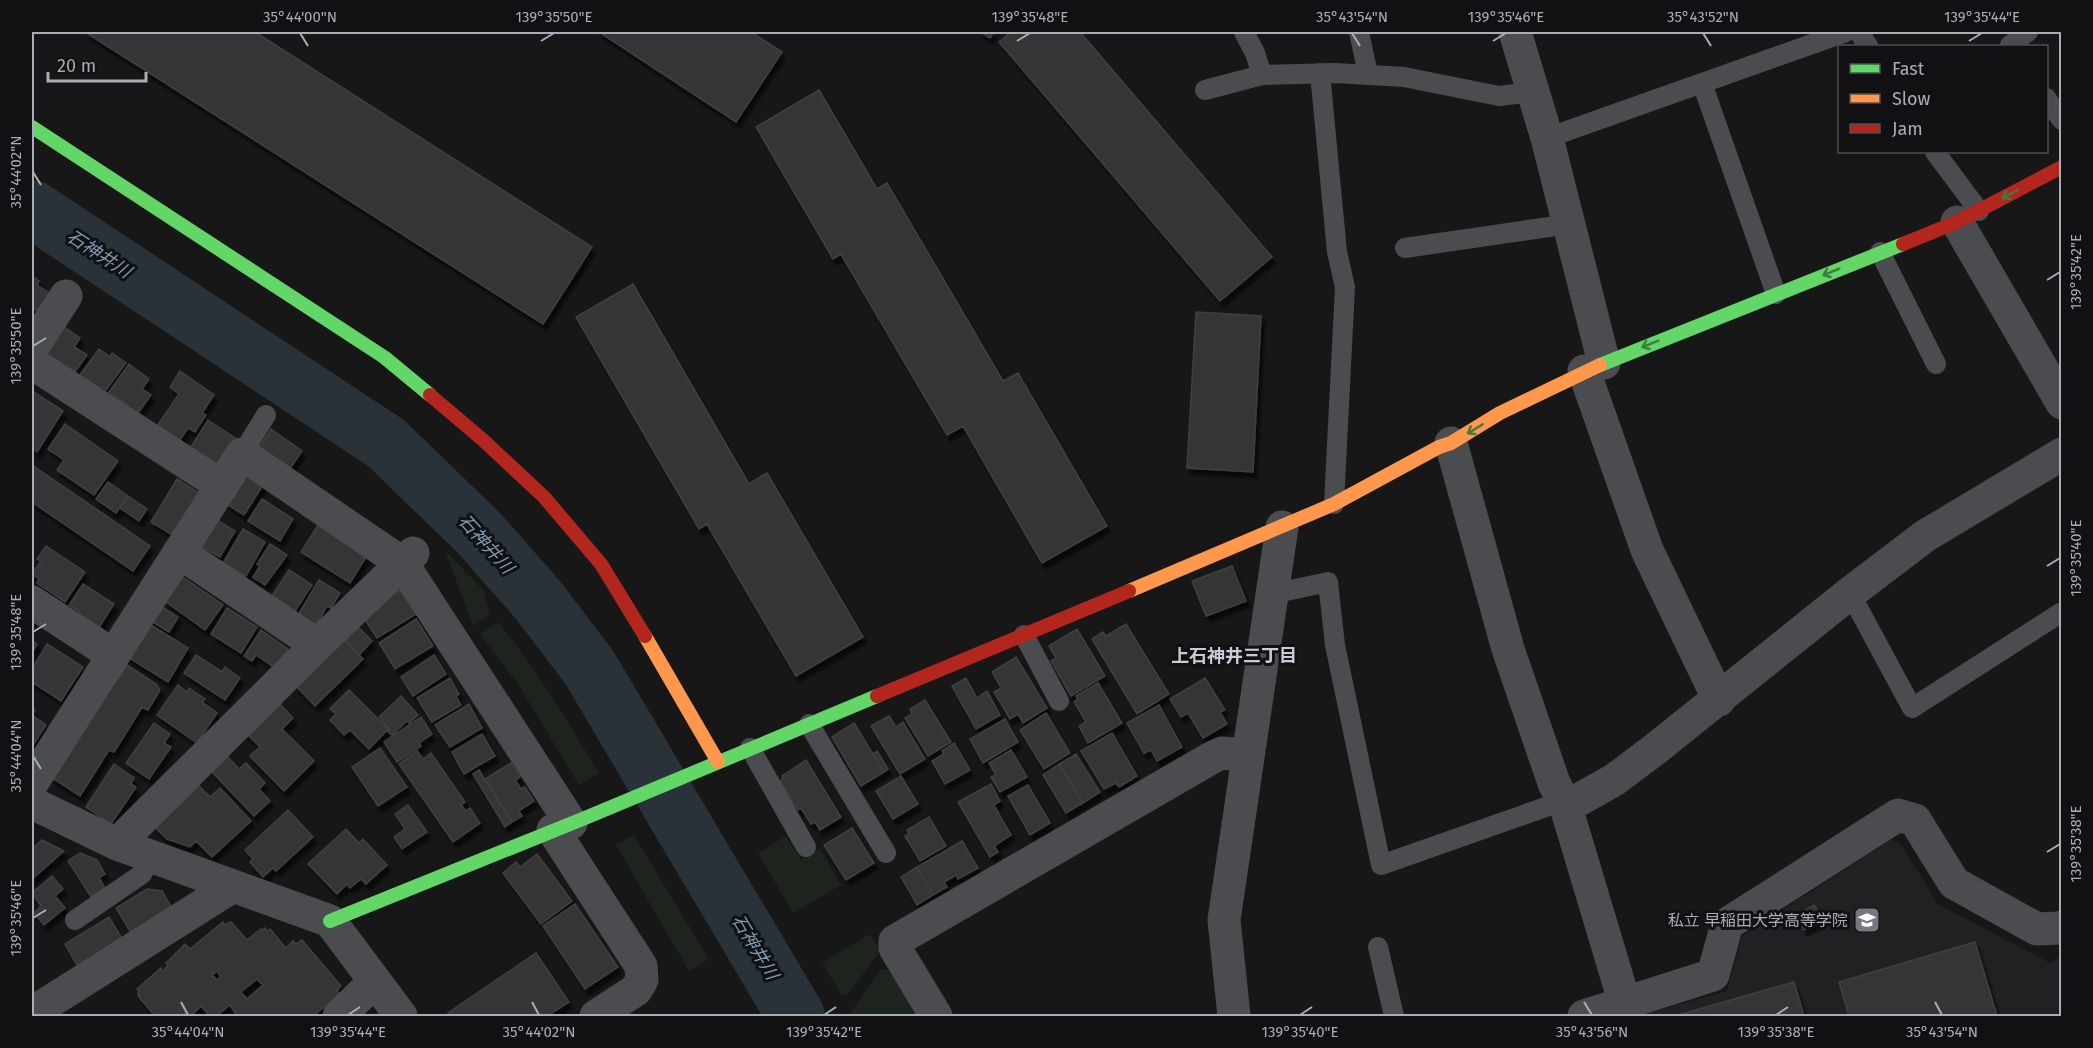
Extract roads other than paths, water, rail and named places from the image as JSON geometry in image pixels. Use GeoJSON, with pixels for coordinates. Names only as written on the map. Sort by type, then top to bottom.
{"type":"FeatureCollection","features":[{"type":"Feature","properties":{"kind":"street"},"geometry":{"type":"LineString","coordinates":[[1515,32],[1547,138],[1569,224],[1594,367],[1647,550],[1719,700]]}},
{"type":"Feature","properties":{"kind":"street"},"geometry":{"type":"LineString","coordinates":[[32,127],[384,357],[483,440],[544,497],[601,564],[650,643],[718,762]]}},
{"type":"Feature","properties":{"kind":"street"},"geometry":{"type":"LineString","coordinates":[[330,921],[573,823],[1282,527],[1334,504],[1439,447],[1451,443],[1500,413],[1594,367],[1968,216],[2061,167]]}},
{"type":"Feature","properties":{"kind":"street"},"geometry":{"type":"LineString","coordinates":[[1968,216],[2061,403]]}},
{"type":"Feature","properties":{"kind":"street"},"geometry":{"type":"LineString","coordinates":[[32,348],[66,296]]}},
{"type":"Feature","properties":{"kind":"street"},"geometry":{"type":"LineString","coordinates":[[32,363],[222,486]]}},
{"type":"Feature","properties":{"kind":"street"},"geometry":{"type":"LineString","coordinates":[[1451,443],[1508,649],[1554,783],[1564,804],[1625,1004]]}},
{"type":"Feature","properties":{"kind":"street"},"geometry":{"type":"LineString","coordinates":[[32,783],[242,454],[408,558],[573,823],[641,966],[642,980],[636,990],[596,1017]]}},
{"type":"Feature","properties":{"kind":"street"},"geometry":{"type":"LineString","coordinates":[[1564,804],[1614,780],[1719,700],[1850,593],[1925,536],[2061,454]]}},
{"type":"Feature","properties":{"kind":"street"},"geometry":{"type":"LineString","coordinates":[[1234,1017],[1224,920],[1282,527]]}},
{"type":"Feature","properties":{"kind":"street"},"geometry":{"type":"LineString","coordinates":[[179,552],[317,645]]}},
{"type":"Feature","properties":{"kind":"street"},"geometry":{"type":"LineString","coordinates":[[117,844],[408,558]]}},
{"type":"Feature","properties":{"kind":"street"},"geometry":{"type":"LineString","coordinates":[[32,602],[113,656]]}},
{"type":"Feature","properties":{"kind":"street"},"geometry":{"type":"LineString","coordinates":[[936,1017],[895,948],[895,941],[1213,757],[1222,753],[1247,756]]}},
{"type":"Feature","properties":{"kind":"street"},"geometry":{"type":"LineString","coordinates":[[32,803],[117,844],[330,921],[401,1017]]}},
{"type":"Feature","properties":{"kind":"street"},"geometry":{"type":"LineString","coordinates":[[1584,1017],[1713,975],[1727,924],[1898,815],[1915,820],[1954,883],[2037,929],[2061,927]]}},
{"type":"Feature","properties":{"kind":"street"},"geometry":{"type":"LineString","coordinates":[[32,1012],[233,886]]}},
{"type":"Feature","properties":{"kind":"street"},"geometry":{"type":"LineString","coordinates":[[339,1017],[375,981]]}},
{"type":"Feature","properties":{"kind":"lane"},"geometry":{"type":"LineString","coordinates":[[1244,32],[1255,53],[1262,75]]}},
{"type":"Feature","properties":{"kind":"lane"},"geometry":{"type":"LineString","coordinates":[[1359,32],[1368,74]]}},
{"type":"Feature","properties":{"kind":"lane"},"geometry":{"type":"LineString","coordinates":[[1547,138],[1846,32]]}},
{"type":"Feature","properties":{"kind":"lane"},"geometry":{"type":"LineString","coordinates":[[1859,32],[1867,45]]}},
{"type":"Feature","properties":{"kind":"lane"},"geometry":{"type":"LineString","coordinates":[[2007,41],[2028,32]]}},
{"type":"Feature","properties":{"kind":"lane"},"geometry":{"type":"LineString","coordinates":[[1320,73],[1337,252],[1345,287],[1334,504]]}},
{"type":"Feature","properties":{"kind":"lane"},"geometry":{"type":"LineString","coordinates":[[1205,90],[1262,75],[1320,73],[1404,77],[1499,96],[1533,92]]}},
{"type":"Feature","properties":{"kind":"lane"},"geometry":{"type":"LineString","coordinates":[[1702,83],[1776,294]]}},
{"type":"Feature","properties":{"kind":"lane"},"geometry":{"type":"LineString","coordinates":[[2048,101],[2061,120]]}},
{"type":"Feature","properties":{"kind":"lane"},"geometry":{"type":"LineString","coordinates":[[1936,153],[1968,216]]}},
{"type":"Feature","properties":{"kind":"lane"},"geometry":{"type":"LineString","coordinates":[[1405,248],[1569,224]]}},
{"type":"Feature","properties":{"kind":"lane"},"geometry":{"type":"LineString","coordinates":[[1880,252],[1936,364]]}},
{"type":"Feature","properties":{"kind":"lane"},"geometry":{"type":"LineString","coordinates":[[242,454],[266,415]]}},
{"type":"Feature","properties":{"kind":"lane"},"geometry":{"type":"LineString","coordinates":[[1272,594],[1328,582],[1335,645],[1381,865],[1564,804]]}},
{"type":"Feature","properties":{"kind":"lane"},"geometry":{"type":"LineString","coordinates":[[1850,593],[1912,708],[2061,612]]}},
{"type":"Feature","properties":{"kind":"lane"},"geometry":{"type":"LineString","coordinates":[[1024,635],[1059,701]]}},
{"type":"Feature","properties":{"kind":"lane"},"geometry":{"type":"LineString","coordinates":[[809,724],[886,853]]}},
{"type":"Feature","properties":{"kind":"lane"},"geometry":{"type":"LineString","coordinates":[[750,748],[806,847]]}},
{"type":"Feature","properties":{"kind":"lane"},"geometry":{"type":"LineString","coordinates":[[75,920],[142,874],[152,857]]}},
{"type":"Feature","properties":{"kind":"lane"},"geometry":{"type":"LineString","coordinates":[[1378,947],[1394,1017]]}},
{"type":"Feature","properties":{"kind":"waterway","name":"石神井川"},"geometry":{"type":"LineString","coordinates":[[32,209],[386,443],[479,533],[538,600],[589,667],[796,1016]]}},
{"type":"Feature","properties":{"kind":"place","name":"私立 早稲田大学高等学院"},"geometry":{"type":"Point","coordinates":[1867,920]}},
{"type":"Feature","properties":{"kind":"district","name":"上石神井三丁目"},"geometry":{"type":"Point","coordinates":[1234,656]}}]}
